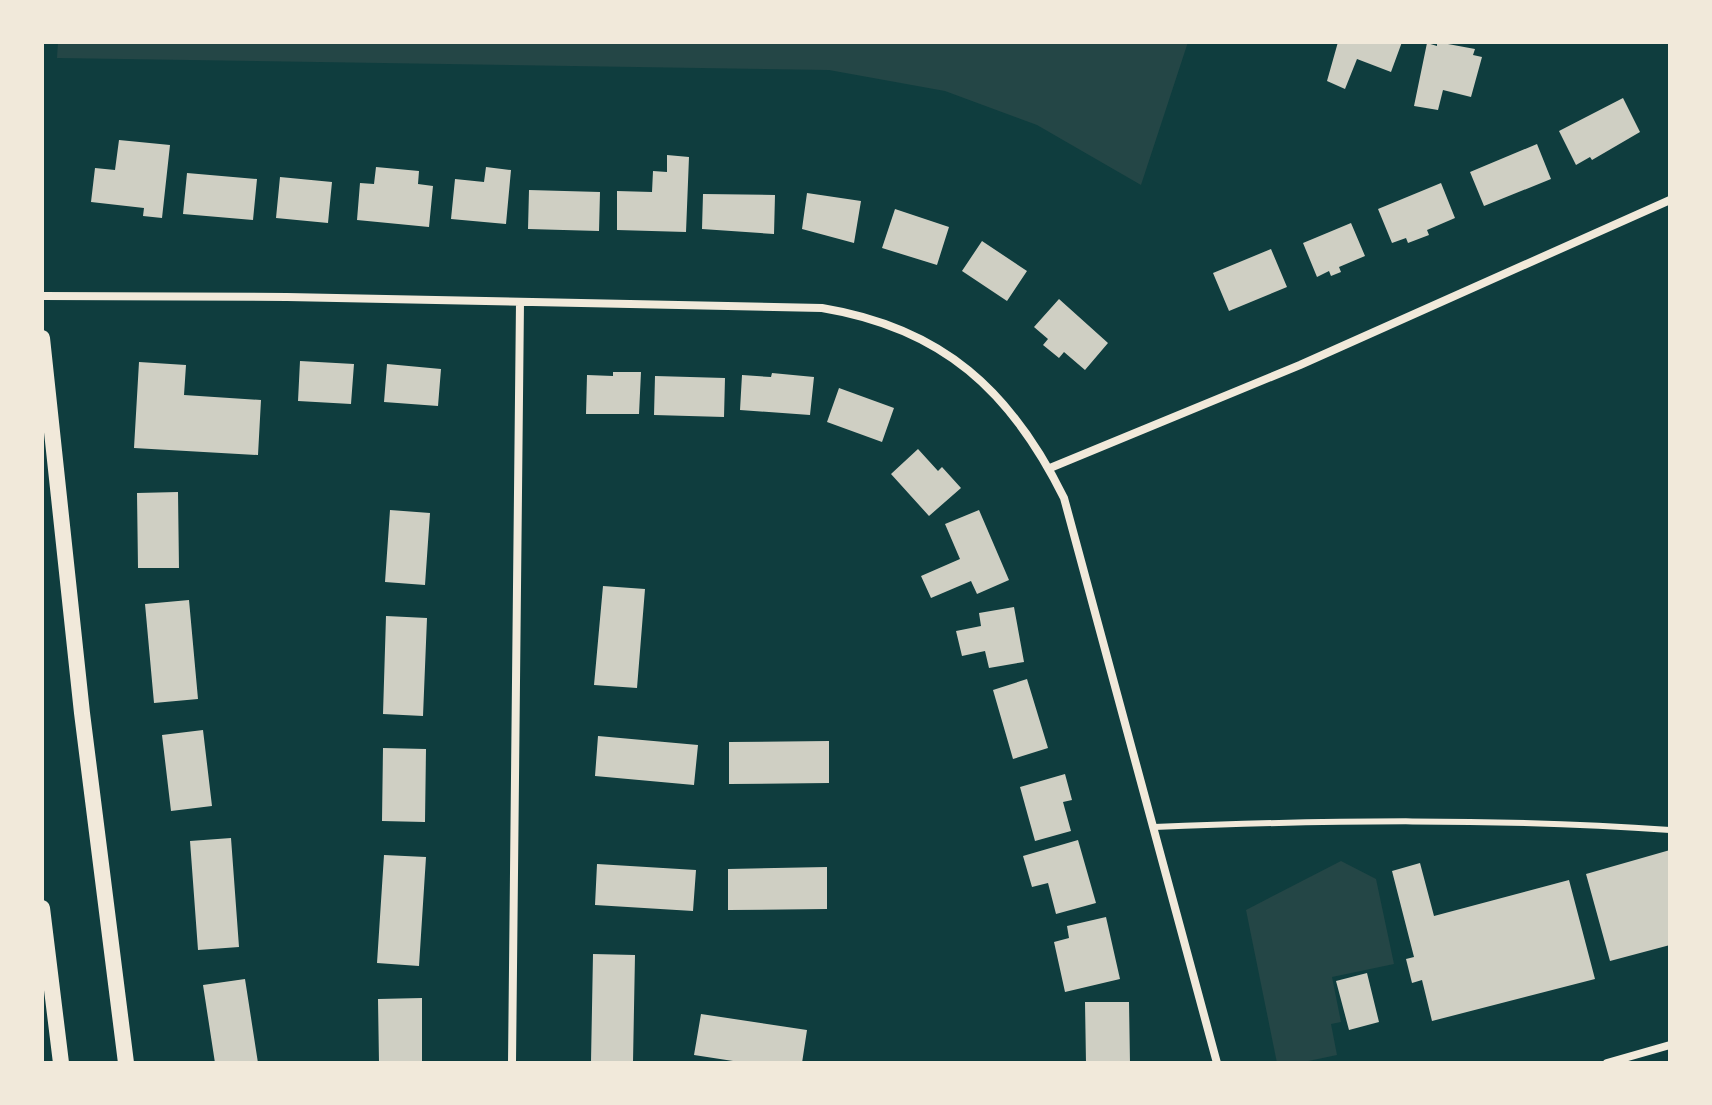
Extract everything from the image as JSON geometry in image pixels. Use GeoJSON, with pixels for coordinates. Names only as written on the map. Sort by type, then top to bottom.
{"type":"FeatureCollection","features":[{"type":"Feature","properties":{"kind":"main road"},"geometry":{"type":"LineString","coordinates":[[42,338],[82,713],[126,1063]]}},
{"type":"Feature","properties":{"kind":"main road"},"geometry":{"type":"LineString","coordinates":[[42,908],[61,1063]]}},
{"type":"Feature","properties":{"kind":"street"},"geometry":{"type":"LineString","coordinates":[[1050,468],[1300,365],[1670,200]]}},
{"type":"Feature","properties":{"kind":"street"},"geometry":{"type":"LineString","coordinates":[[42,296],[822,308],[870,316],[914,333],[954,359],[1025,429],[1050,468],[1064,498],[1217,1063]]}},
{"type":"Feature","properties":{"kind":"street"},"geometry":{"type":"LineString","coordinates":[[512,1063],[520,302]]}},
{"type":"Feature","properties":{"kind":"street"},"geometry":{"type":"LineString","coordinates":[[1607,1063],[1670,1045]]}},
{"type":"Feature","properties":{"kind":"lane"},"geometry":{"type":"LineString","coordinates":[[1154,827],[1395,820],[1558,822],[1670,830]]}},
{"type":"Feature","properties":{"kind":"shaded area"},"geometry":{"type":"Polygon","coordinates":[[[58,42],[1188,42],[1141,185],[1037,125],[945,91],[829,70],[57,58],[58,42]]]}},
{"type":"Feature","properties":{"kind":"shaded area"},"geometry":{"type":"Polygon","coordinates":[[[1341,861],[1376,879],[1394,964],[1332,977],[1341,1022],[1331,1024],[1337,1055],[1299,1063],[1277,1063],[1246,910],[1341,861]]]}},
{"type":"Feature","properties":{"kind":"building"},"geometry":{"type":"Polygon","coordinates":[[[1338,42],[1402,42],[1391,72],[1357,59],[1345,89],[1327,81],[1338,42]]]}},
{"type":"Feature","properties":{"kind":"building"},"geometry":{"type":"Polygon","coordinates":[[[1437,42],[1475,49],[1473,55],[1482,57],[1471,97],[1443,90],[1438,110],[1414,106],[1427,43],[1437,46],[1437,42]]]}},
{"type":"Feature","properties":{"kind":"building"},"geometry":{"type":"Polygon","coordinates":[[[1623,98],[1640,132],[1592,160],[1590,157],[1576,165],[1559,131],[1623,98]]]}},
{"type":"Feature","properties":{"kind":"building"},"geometry":{"type":"Polygon","coordinates":[[[119,140],[170,145],[162,218],[143,216],[144,208],[91,202],[95,168],[115,170],[119,140]]]}},
{"type":"Feature","properties":{"kind":"building"},"geometry":{"type":"Polygon","coordinates":[[[1537,144],[1551,179],[1484,206],[1470,172],[1537,144]]]}},
{"type":"Feature","properties":{"kind":"building"},"geometry":{"type":"Polygon","coordinates":[[[667,155],[689,157],[686,232],[617,230],[617,191],[652,192],[653,171],[667,172],[667,155]]]}},
{"type":"Feature","properties":{"kind":"building"},"geometry":{"type":"Polygon","coordinates":[[[376,167],[419,171],[418,184],[433,186],[429,227],[357,220],[360,183],[374,184],[376,167]]]}},
{"type":"Feature","properties":{"kind":"building"},"geometry":{"type":"Polygon","coordinates":[[[486,167],[511,170],[506,224],[451,219],[455,179],[484,182],[486,167]]]}},
{"type":"Feature","properties":{"kind":"building"},"geometry":{"type":"Polygon","coordinates":[[[187,173],[257,179],[253,220],[183,214],[187,173]]]}},
{"type":"Feature","properties":{"kind":"building"},"geometry":{"type":"Polygon","coordinates":[[[280,177],[332,182],[328,223],[276,218],[280,177]]]}},
{"type":"Feature","properties":{"kind":"building"},"geometry":{"type":"Polygon","coordinates":[[[1441,183],[1455,218],[1427,230],[1429,235],[1408,243],[1406,238],[1392,243],[1378,209],[1441,183]]]}},
{"type":"Feature","properties":{"kind":"building"},"geometry":{"type":"Polygon","coordinates":[[[529,190],[600,192],[599,231],[528,229],[529,190]]]}},
{"type":"Feature","properties":{"kind":"building"},"geometry":{"type":"Polygon","coordinates":[[[807,193],[861,201],[854,243],[802,229],[807,193]]]}},
{"type":"Feature","properties":{"kind":"building"},"geometry":{"type":"Polygon","coordinates":[[[703,194],[775,195],[774,234],[702,229],[703,194]]]}},
{"type":"Feature","properties":{"kind":"building"},"geometry":{"type":"Polygon","coordinates":[[[895,209],[949,227],[937,265],[882,248],[895,209]]]}},
{"type":"Feature","properties":{"kind":"building"},"geometry":{"type":"Polygon","coordinates":[[[1351,223],[1365,256],[1339,267],[1341,272],[1331,276],[1329,271],[1317,277],[1303,243],[1351,223]]]}},
{"type":"Feature","properties":{"kind":"building"},"geometry":{"type":"Polygon","coordinates":[[[982,241],[1027,271],[1007,301],[962,271],[982,241]]]}},
{"type":"Feature","properties":{"kind":"building"},"geometry":{"type":"Polygon","coordinates":[[[1271,249],[1287,287],[1229,311],[1213,273],[1271,249]]]}},
{"type":"Feature","properties":{"kind":"building"},"geometry":{"type":"Polygon","coordinates":[[[1059,299],[1108,343],[1085,370],[1064,352],[1059,358],[1043,345],[1048,339],[1034,327],[1059,299]]]}},
{"type":"Feature","properties":{"kind":"building"},"geometry":{"type":"Polygon","coordinates":[[[300,361],[354,364],[351,404],[298,401],[300,361]]]}},
{"type":"Feature","properties":{"kind":"building"},"geometry":{"type":"Polygon","coordinates":[[[139,362],[186,365],[184,395],[261,400],[258,455],[134,448],[139,362]]]}},
{"type":"Feature","properties":{"kind":"building"},"geometry":{"type":"Polygon","coordinates":[[[387,364],[441,369],[438,406],[384,402],[387,364]]]}},
{"type":"Feature","properties":{"kind":"building"},"geometry":{"type":"Polygon","coordinates":[[[613,372],[641,372],[639,414],[586,414],[587,375],[613,376],[613,372]]]}},
{"type":"Feature","properties":{"kind":"building"},"geometry":{"type":"Polygon","coordinates":[[[772,373],[814,377],[810,415],[740,410],[742,375],[771,377],[772,373]]]}},
{"type":"Feature","properties":{"kind":"building"},"geometry":{"type":"Polygon","coordinates":[[[655,376],[725,378],[724,417],[654,415],[655,376]]]}},
{"type":"Feature","properties":{"kind":"building"},"geometry":{"type":"Polygon","coordinates":[[[839,388],[894,408],[882,442],[827,422],[839,388]]]}},
{"type":"Feature","properties":{"kind":"building"},"geometry":{"type":"Polygon","coordinates":[[[918,449],[938,471],[942,467],[961,488],[929,516],[891,474],[918,449]]]}},
{"type":"Feature","properties":{"kind":"building"},"geometry":{"type":"Polygon","coordinates":[[[178,492],[179,568],[138,568],[137,493],[178,492]]]}},
{"type":"Feature","properties":{"kind":"building"},"geometry":{"type":"Polygon","coordinates":[[[390,510],[430,513],[425,585],[385,582],[390,510]]]}},
{"type":"Feature","properties":{"kind":"building"},"geometry":{"type":"Polygon","coordinates":[[[979,510],[1009,580],[977,594],[971,581],[931,598],[921,576],[960,559],[945,524],[979,510]]]}},
{"type":"Feature","properties":{"kind":"building"},"geometry":{"type":"Polygon","coordinates":[[[603,586],[645,589],[637,688],[594,685],[603,586]]]}},
{"type":"Feature","properties":{"kind":"building"},"geometry":{"type":"Polygon","coordinates":[[[189,600],[198,699],[154,703],[145,604],[189,600]]]}},
{"type":"Feature","properties":{"kind":"building"},"geometry":{"type":"Polygon","coordinates":[[[1014,607],[1024,662],[989,668],[985,651],[962,656],[956,631],[981,626],[979,613],[1014,607]]]}},
{"type":"Feature","properties":{"kind":"building"},"geometry":{"type":"Polygon","coordinates":[[[386,616],[427,618],[423,716],[383,714],[386,616]]]}},
{"type":"Feature","properties":{"kind":"building"},"geometry":{"type":"Polygon","coordinates":[[[1027,679],[1048,748],[1013,759],[993,690],[1027,679]]]}},
{"type":"Feature","properties":{"kind":"building"},"geometry":{"type":"Polygon","coordinates":[[[203,730],[212,806],[171,811],[162,735],[203,730]]]}},
{"type":"Feature","properties":{"kind":"building"},"geometry":{"type":"Polygon","coordinates":[[[598,736],[698,745],[694,785],[595,776],[598,736]]]}},
{"type":"Feature","properties":{"kind":"building"},"geometry":{"type":"Polygon","coordinates":[[[829,741],[829,783],[729,784],[729,742],[829,741]]]}},
{"type":"Feature","properties":{"kind":"building"},"geometry":{"type":"Polygon","coordinates":[[[383,748],[426,749],[425,822],[382,821],[383,748]]]}},
{"type":"Feature","properties":{"kind":"building"},"geometry":{"type":"Polygon","coordinates":[[[1065,774],[1072,800],[1063,802],[1071,831],[1035,841],[1020,787],[1065,774]]]}},
{"type":"Feature","properties":{"kind":"building"},"geometry":{"type":"Polygon","coordinates":[[[231,838],[239,947],[198,950],[190,841],[231,838]]]}},
{"type":"Feature","properties":{"kind":"building"},"geometry":{"type":"Polygon","coordinates":[[[1078,840],[1096,903],[1056,914],[1048,883],[1032,887],[1023,856],[1078,840]]]}},
{"type":"Feature","properties":{"kind":"building"},"geometry":{"type":"Polygon","coordinates":[[[1670,850],[1670,945],[1610,961],[1586,874],[1670,850]]]}},
{"type":"Feature","properties":{"kind":"building"},"geometry":{"type":"Polygon","coordinates":[[[384,855],[426,857],[419,966],[377,963],[384,855]]]}},
{"type":"Feature","properties":{"kind":"building"},"geometry":{"type":"Polygon","coordinates":[[[1420,863],[1434,916],[1569,880],[1595,979],[1432,1021],[1422,980],[1412,983],[1406,959],[1414,957],[1392,871],[1420,863]]]}},
{"type":"Feature","properties":{"kind":"building"},"geometry":{"type":"Polygon","coordinates":[[[597,864],[696,870],[693,911],[595,905],[597,864]]]}},
{"type":"Feature","properties":{"kind":"building"},"geometry":{"type":"Polygon","coordinates":[[[827,867],[827,909],[728,910],[728,869],[827,867]]]}},
{"type":"Feature","properties":{"kind":"building"},"geometry":{"type":"Polygon","coordinates":[[[1106,917],[1120,979],[1065,992],[1054,942],[1069,938],[1067,926],[1106,917]]]}},
{"type":"Feature","properties":{"kind":"building"},"geometry":{"type":"Polygon","coordinates":[[[593,954],[635,955],[633,1062],[591,1062],[593,954]]]}},
{"type":"Feature","properties":{"kind":"building"},"geometry":{"type":"Polygon","coordinates":[[[1367,973],[1379,1022],[1349,1030],[1336,981],[1367,973]]]}},
{"type":"Feature","properties":{"kind":"building"},"geometry":{"type":"Polygon","coordinates":[[[245,979],[258,1063],[215,1063],[203,985],[245,979]]]}},
{"type":"Feature","properties":{"kind":"building"},"geometry":{"type":"Polygon","coordinates":[[[422,998],[422,1063],[379,1063],[378,999],[422,998]]]}},
{"type":"Feature","properties":{"kind":"building"},"geometry":{"type":"Polygon","coordinates":[[[1085,1002],[1129,1002],[1130,1063],[1086,1063],[1085,1002]]]}},
{"type":"Feature","properties":{"kind":"building"},"geometry":{"type":"Polygon","coordinates":[[[701,1014],[807,1030],[802,1063],[746,1063],[694,1055],[701,1014]]]}}]}
